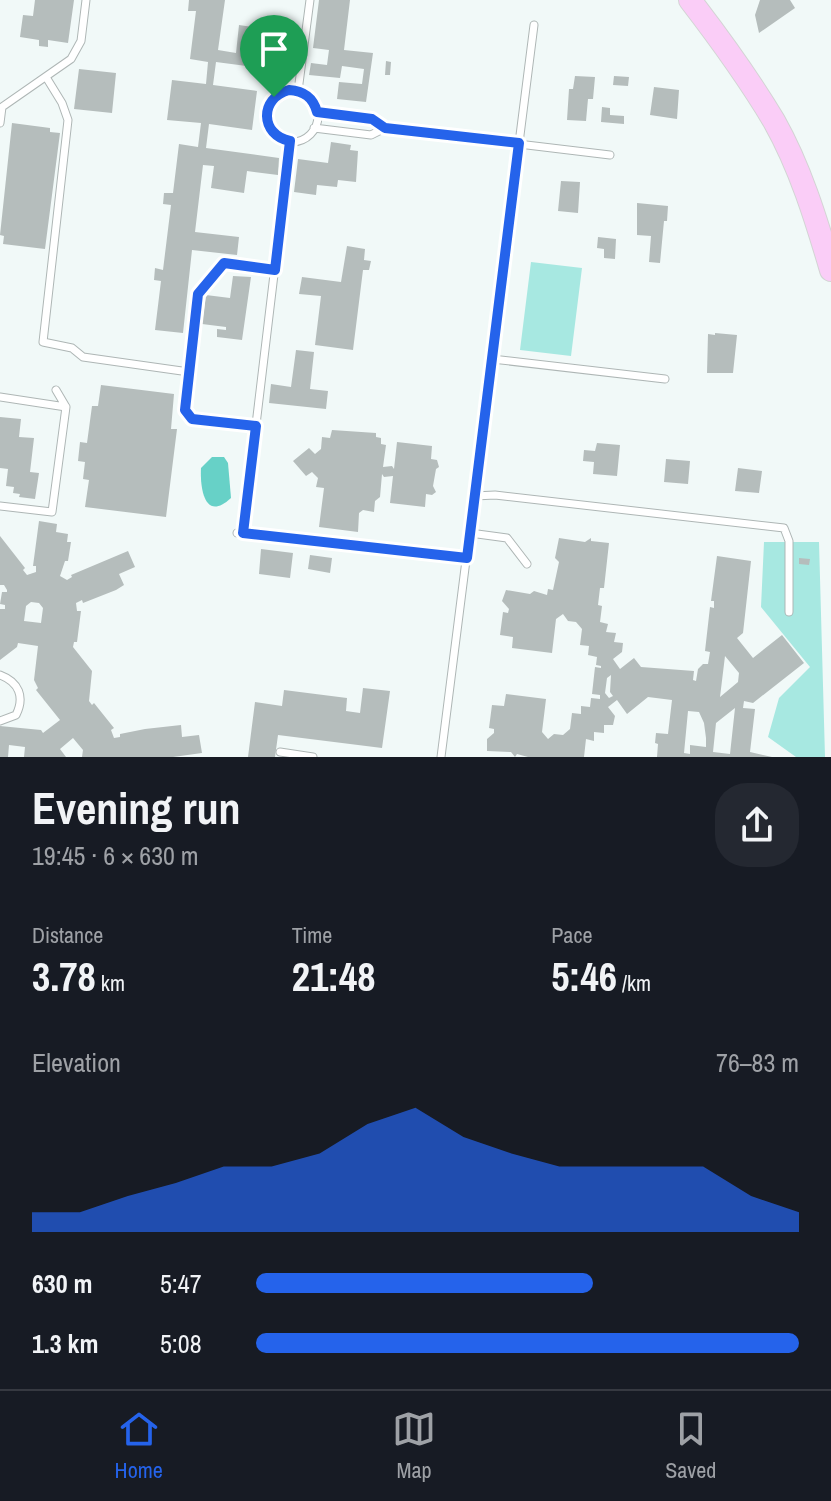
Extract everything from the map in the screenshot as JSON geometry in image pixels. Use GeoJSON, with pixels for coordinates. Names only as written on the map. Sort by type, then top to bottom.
{"type":"FeatureCollection","features":[{"type":"Feature","properties":{"kind":"main road"},"geometry":{"type":"LineString","coordinates":[[690,0],[724,44],[774,122],[804,189],[831,270]]}},
{"type":"Feature","properties":{"kind":"lane"},"geometry":{"type":"LineString","coordinates":[[0,123],[1,108],[71,59],[81,41],[86,0]]}},
{"type":"Feature","properties":{"kind":"lane"},"geometry":{"type":"LineString","coordinates":[[298,91],[310,0]]}},
{"type":"Feature","properties":{"kind":"lane"},"geometry":{"type":"LineString","coordinates":[[441,757],[534,25]]}},
{"type":"Feature","properties":{"kind":"lane"},"geometry":{"type":"LineString","coordinates":[[46,77],[62,103],[68,129],[43,342],[72,348],[83,357],[189,372]]}},
{"type":"Feature","properties":{"kind":"lane"},"geometry":{"type":"LineString","coordinates":[[298,91],[311,98],[317,112],[314,128],[304,138],[290,141],[275,135],[266,121],[269,104],[281,92],[298,91]]}},
{"type":"Feature","properties":{"kind":"lane"},"geometry":{"type":"LineString","coordinates":[[317,112],[372,119],[385,128],[610,155]]}},
{"type":"Feature","properties":{"kind":"lane"},"geometry":{"type":"LineString","coordinates":[[314,128],[371,135],[385,128]]}},
{"type":"Feature","properties":{"kind":"lane"},"geometry":{"type":"LineString","coordinates":[[290,141],[240,533],[467,558]]}},
{"type":"Feature","properties":{"kind":"lane"},"geometry":{"type":"LineString","coordinates":[[256,426],[192,419],[185,410],[198,294],[224,263],[275,270]]}},
{"type":"Feature","properties":{"kind":"lane"},"geometry":{"type":"LineString","coordinates":[[492,359],[665,379]]}},
{"type":"Feature","properties":{"kind":"lane"},"geometry":{"type":"LineString","coordinates":[[0,506],[52,512],[66,407],[56,390]]}},
{"type":"Feature","properties":{"kind":"lane"},"geometry":{"type":"LineString","coordinates":[[0,397],[66,407]]}},
{"type":"Feature","properties":{"kind":"lane"},"geometry":{"type":"LineString","coordinates":[[475,496],[495,495],[784,528],[789,541],[789,612]]}},
{"type":"Feature","properties":{"kind":"lane"},"geometry":{"type":"LineString","coordinates":[[470,533],[507,538],[527,564]]}},
{"type":"Feature","properties":{"kind":"lane"},"geometry":{"type":"LineString","coordinates":[[0,675],[12,681],[20,692],[22,704],[16,715],[0,721]]}},
{"type":"Feature","properties":{"kind":"lane"},"geometry":{"type":"LineString","coordinates":[[280,752],[313,757]]}},
{"type":"Feature","properties":{"kind":"shaded area"},"geometry":{"type":"Polygon","coordinates":[[[531,262],[582,268],[571,356],[520,350],[531,262]]]}},
{"type":"Feature","properties":{"kind":"shaded area"},"geometry":{"type":"Polygon","coordinates":[[[212,457],[224,457],[228,463],[231,498],[215,507],[206,500],[201,476],[201,468],[212,457]]]}},
{"type":"Feature","properties":{"kind":"shaded area"},"geometry":{"type":"Polygon","coordinates":[[[764,542],[819,542],[825,757],[796,757],[768,737],[779,698],[810,667],[761,607],[764,542]]]}},
{"type":"Feature","properties":{"kind":"building"},"geometry":{"type":"Polygon","coordinates":[[[35,0],[74,0],[68,43],[48,40],[48,47],[39,46],[39,40],[20,37],[23,15],[33,16],[35,0]]]}},
{"type":"Feature","properties":{"kind":"building"},"geometry":{"type":"Polygon","coordinates":[[[189,0],[225,0],[218,50],[236,53],[239,25],[265,29],[262,55],[292,60],[291,72],[216,62],[213,85],[257,91],[252,130],[209,124],[206,148],[279,158],[278,175],[247,171],[244,193],[211,188],[214,166],[203,165],[195,232],[239,237],[237,255],[192,250],[183,333],[155,330],[161,281],[154,280],[155,268],[163,270],[171,205],[163,204],[164,193],[173,193],[179,144],[198,147],[201,123],[167,120],[172,80],[206,84],[208,62],[190,59],[196,11],[188,11],[189,0]]]}},
{"type":"Feature","properties":{"kind":"building"},"geometry":{"type":"Polygon","coordinates":[[[319,0],[350,0],[344,50],[373,53],[366,102],[337,99],[339,82],[362,84],[364,69],[342,66],[340,78],[309,75],[311,63],[327,65],[329,50],[313,48],[319,0]]]}},
{"type":"Feature","properties":{"kind":"building"},"geometry":{"type":"Polygon","coordinates":[[[760,0],[790,0],[795,8],[759,33],[755,15],[760,0]]]}},
{"type":"Feature","properties":{"kind":"building"},"geometry":{"type":"Polygon","coordinates":[[[386,61],[391,62],[390,75],[385,75],[386,61]]]}},
{"type":"Feature","properties":{"kind":"building"},"geometry":{"type":"Polygon","coordinates":[[[79,69],[116,73],[112,113],[74,109],[79,69]]]}},
{"type":"Feature","properties":{"kind":"building"},"geometry":{"type":"Polygon","coordinates":[[[575,76],[595,77],[593,99],[588,99],[586,121],[567,120],[569,89],[573,89],[575,76]]]}},
{"type":"Feature","properties":{"kind":"building"},"geometry":{"type":"Polygon","coordinates":[[[614,76],[629,77],[628,86],[613,85],[614,76]]]}},
{"type":"Feature","properties":{"kind":"building"},"geometry":{"type":"Polygon","coordinates":[[[654,87],[679,90],[677,119],[650,115],[654,87]]]}},
{"type":"Feature","properties":{"kind":"building"},"geometry":{"type":"Polygon","coordinates":[[[602,107],[610,108],[610,115],[624,116],[624,124],[601,122],[602,107]]]}},
{"type":"Feature","properties":{"kind":"building"},"geometry":{"type":"Polygon","coordinates":[[[12,123],[50,128],[50,132],[60,133],[45,249],[3,244],[4,236],[0,235],[12,123]]]}},
{"type":"Feature","properties":{"kind":"building"},"geometry":{"type":"Polygon","coordinates":[[[331,142],[351,145],[350,150],[358,151],[356,182],[338,180],[337,187],[317,185],[316,195],[294,192],[298,159],[328,163],[331,142]]]}},
{"type":"Feature","properties":{"kind":"building"},"geometry":{"type":"Polygon","coordinates":[[[561,181],[580,182],[578,213],[558,211],[561,181]]]}},
{"type":"Feature","properties":{"kind":"building"},"geometry":{"type":"Polygon","coordinates":[[[637,203],[668,206],[660,263],[649,262],[651,236],[637,235],[637,203]]]}},
{"type":"Feature","properties":{"kind":"building"},"geometry":{"type":"Polygon","coordinates":[[[598,237],[616,239],[615,259],[604,258],[604,249],[597,248],[598,237]]]}},
{"type":"Feature","properties":{"kind":"building"},"geometry":{"type":"Polygon","coordinates":[[[347,246],[365,249],[364,260],[371,261],[369,270],[363,270],[353,350],[315,345],[321,296],[299,294],[302,277],[341,282],[347,246]]]}},
{"type":"Feature","properties":{"kind":"building"},"geometry":{"type":"Polygon","coordinates":[[[233,276],[251,277],[242,340],[217,337],[217,329],[226,330],[226,327],[202,324],[206,295],[230,298],[233,276]]]}},
{"type":"Feature","properties":{"kind":"building"},"geometry":{"type":"Polygon","coordinates":[[[708,334],[737,335],[733,373],[707,373],[708,334]]]}},
{"type":"Feature","properties":{"kind":"building"},"geometry":{"type":"Polygon","coordinates":[[[296,350],[314,352],[310,389],[328,391],[326,409],[269,403],[271,384],[291,387],[296,350]]]}},
{"type":"Feature","properties":{"kind":"building"},"geometry":{"type":"Polygon","coordinates":[[[101,385],[174,394],[171,429],[177,429],[166,517],[85,507],[89,480],[83,479],[85,462],[78,461],[80,442],[87,443],[92,406],[98,406],[101,385]]]}},
{"type":"Feature","properties":{"kind":"building"},"geometry":{"type":"Polygon","coordinates":[[[0,417],[21,419],[19,437],[34,438],[30,472],[39,473],[35,499],[19,497],[20,494],[13,493],[14,487],[6,486],[8,469],[0,468],[0,417]]]}},
{"type":"Feature","properties":{"kind":"building"},"geometry":{"type":"Polygon","coordinates":[[[332,430],[376,433],[376,437],[381,438],[381,444],[386,445],[383,467],[392,466],[394,469],[397,442],[432,446],[431,459],[437,460],[439,467],[433,486],[436,492],[426,494],[425,507],[390,503],[393,476],[384,477],[382,474],[380,497],[375,501],[374,512],[363,510],[359,513],[358,532],[319,527],[324,488],[316,487],[318,478],[312,472],[306,476],[293,461],[309,448],[315,454],[321,449],[322,437],[330,438],[332,430]]]}},
{"type":"Feature","properties":{"kind":"building"},"geometry":{"type":"Polygon","coordinates":[[[597,443],[620,445],[617,476],[593,474],[594,462],[583,461],[584,450],[595,451],[597,443]]]}},
{"type":"Feature","properties":{"kind":"building"},"geometry":{"type":"Polygon","coordinates":[[[666,459],[690,461],[688,484],[664,482],[666,459]]]}},
{"type":"Feature","properties":{"kind":"building"},"geometry":{"type":"Polygon","coordinates":[[[738,468],[762,471],[759,493],[735,491],[738,468]]]}},
{"type":"Feature","properties":{"kind":"building"},"geometry":{"type":"Polygon","coordinates":[[[39,521],[57,524],[56,532],[68,534],[67,542],[71,542],[68,561],[65,561],[60,576],[67,580],[71,575],[128,551],[135,567],[119,574],[124,585],[83,603],[82,600],[76,603],[77,611],[81,611],[77,642],[73,647],[92,671],[89,701],[114,728],[111,730],[114,738],[145,729],[181,725],[182,737],[199,735],[202,753],[173,757],[82,757],[83,750],[73,738],[60,749],[66,757],[24,757],[25,747],[9,745],[8,757],[0,757],[0,726],[41,730],[43,733],[60,720],[36,690],[34,680],[38,646],[18,643],[0,660],[0,609],[5,609],[5,605],[0,604],[2,592],[7,590],[0,585],[0,536],[27,575],[36,572],[36,566],[33,566],[39,521]],[[31,602],[26,606],[24,621],[41,623],[43,608],[39,603],[31,602]]]}},
{"type":"Feature","properties":{"kind":"building"},"geometry":{"type":"Polygon","coordinates":[[[559,538],[585,542],[591,538],[591,541],[609,543],[604,588],[600,588],[598,605],[602,606],[600,622],[608,624],[606,632],[616,633],[614,642],[623,643],[622,652],[613,659],[620,669],[634,658],[641,667],[694,671],[693,680],[696,681],[698,669],[708,664],[710,652],[705,651],[710,607],[714,608],[714,601],[711,601],[717,556],[751,561],[743,633],[737,638],[753,658],[782,635],[804,663],[753,703],[744,701],[743,708],[755,709],[750,752],[772,757],[657,757],[656,733],[668,734],[672,700],[648,697],[627,714],[617,700],[608,707],[615,716],[613,725],[604,725],[604,733],[594,732],[594,741],[586,739],[584,757],[528,757],[517,754],[515,757],[511,752],[487,751],[487,739],[494,733],[494,729],[489,728],[492,705],[504,706],[506,694],[546,699],[542,732],[548,739],[554,734],[563,735],[570,729],[572,713],[581,714],[581,706],[590,707],[591,698],[600,699],[600,695],[592,694],[595,667],[601,666],[596,665],[597,657],[588,655],[589,646],[580,645],[582,629],[576,622],[568,621],[563,614],[556,619],[552,653],[512,648],[513,637],[500,635],[503,612],[508,613],[509,609],[502,601],[506,590],[547,595],[548,589],[553,590],[559,562],[555,558],[559,538]],[[725,656],[720,697],[738,682],[739,673],[725,656]],[[611,675],[607,678],[605,693],[609,698],[613,696],[610,692],[611,675]],[[735,708],[716,723],[713,752],[730,754],[735,708]],[[688,711],[684,753],[690,754],[690,745],[706,747],[704,723],[699,712],[688,711]]]}},
{"type":"Feature","properties":{"kind":"building"},"geometry":{"type":"Polygon","coordinates":[[[261,549],[293,553],[290,578],[259,574],[261,549]]]}},
{"type":"Feature","properties":{"kind":"building"},"geometry":{"type":"Polygon","coordinates":[[[310,555],[332,558],[330,573],[308,569],[310,555]]]}},
{"type":"Feature","properties":{"kind":"building"},"geometry":{"type":"Polygon","coordinates":[[[799,558],[810,559],[809,565],[799,564],[799,558]]]}},
{"type":"Feature","properties":{"kind":"building"},"geometry":{"type":"Polygon","coordinates":[[[363,688],[390,691],[382,748],[278,735],[275,757],[248,757],[255,702],[282,706],[284,690],[347,698],[346,711],[360,713],[363,688]]]}},
{"type":"Feature","properties":{"kind":"route"},"geometry":{"type":"LineString","coordinates":[[289,90],[298,91],[311,98],[317,112],[372,119],[385,128],[519,143],[467,558],[243,533],[256,426],[192,419],[185,410],[198,294],[224,263],[275,270],[290,141],[275,135],[266,121],[266,112],[274,97],[289,90]]}}]}
